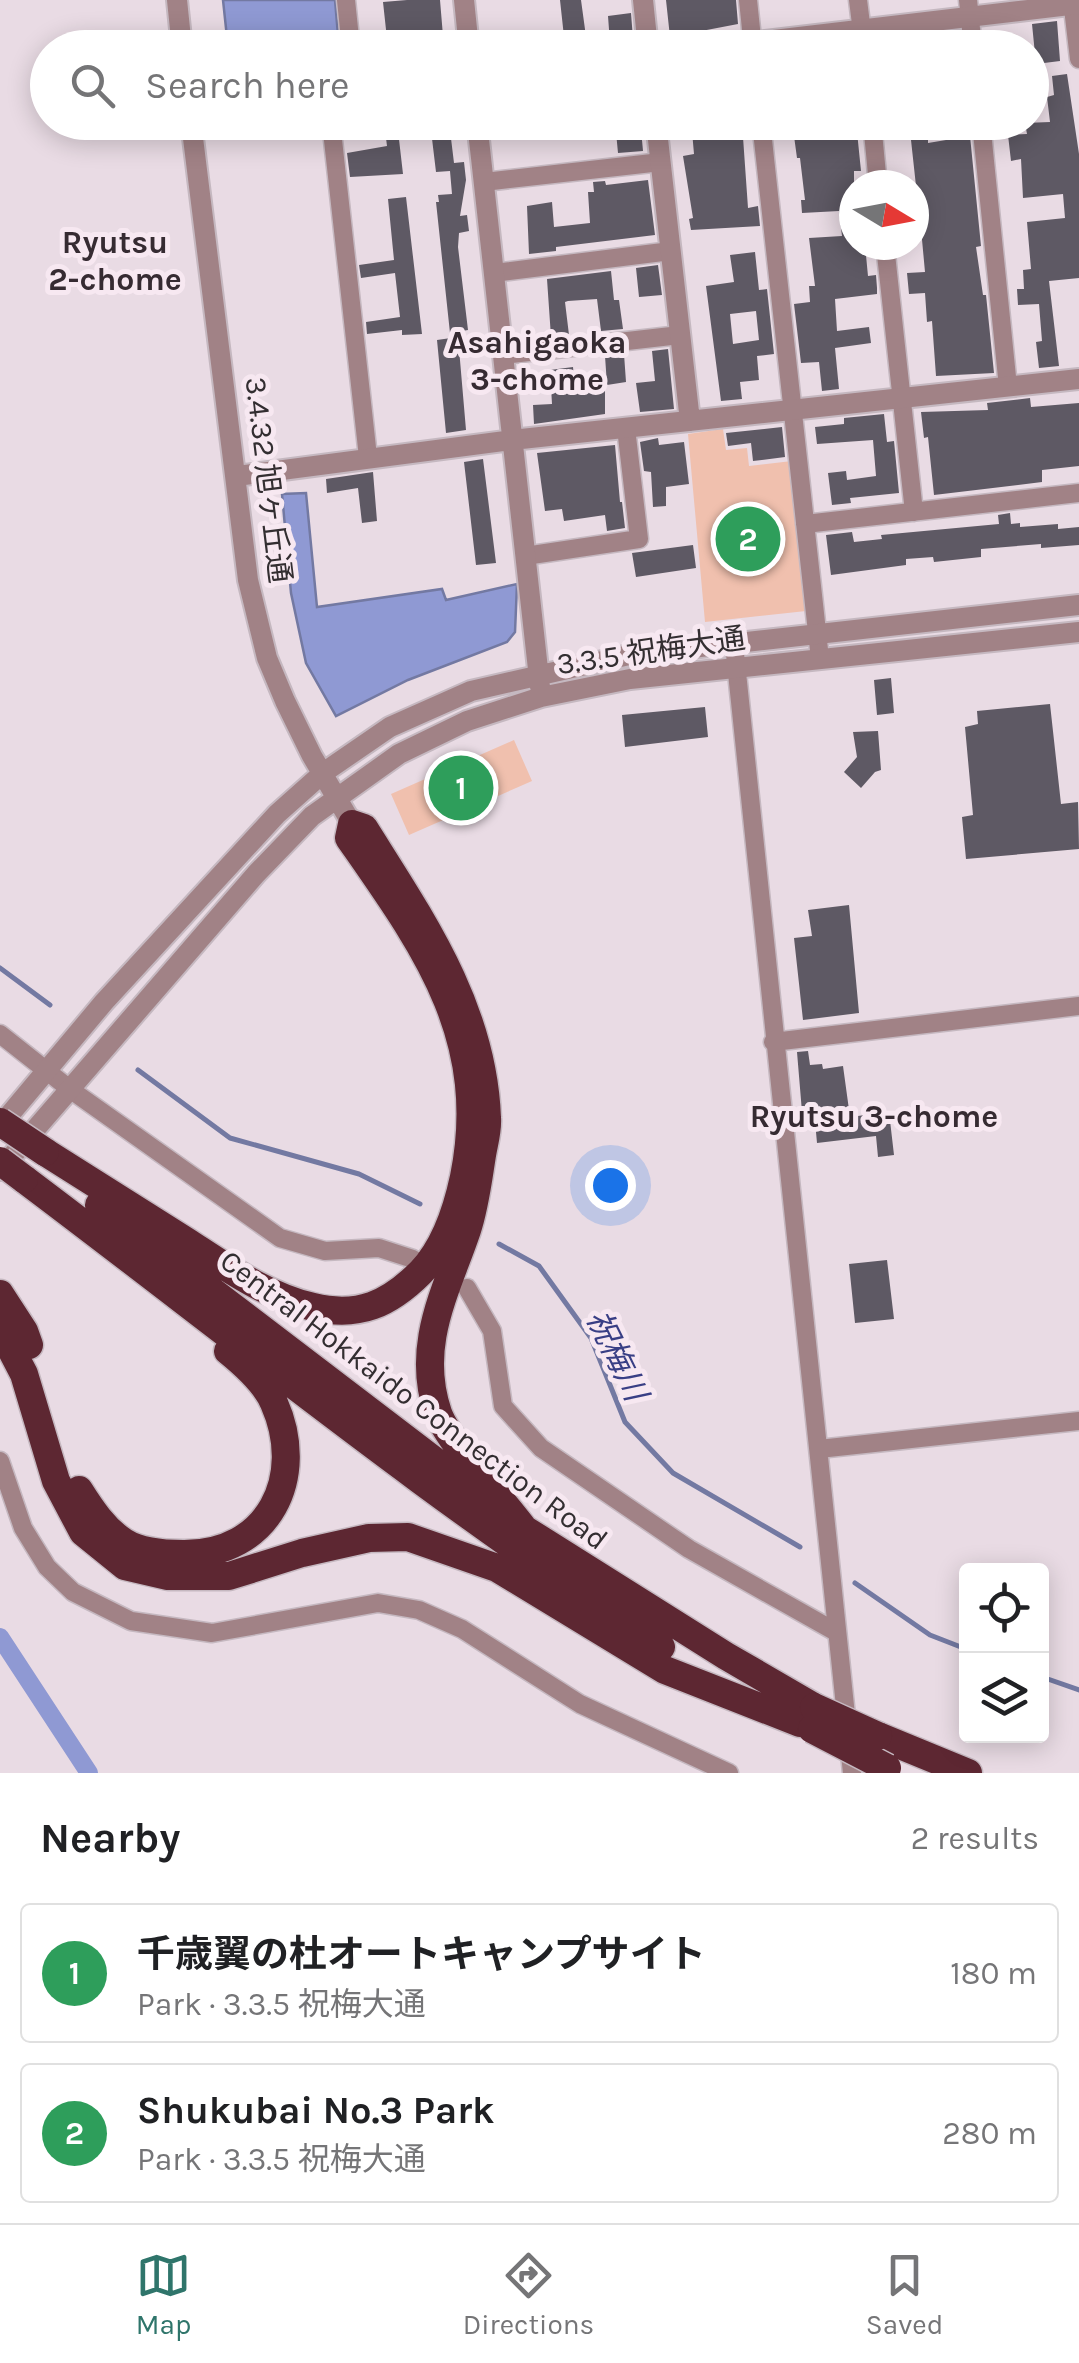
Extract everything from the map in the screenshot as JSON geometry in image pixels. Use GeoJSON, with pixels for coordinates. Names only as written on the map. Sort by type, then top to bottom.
{"type":"FeatureCollection","features":[{"type":"Feature","properties":{"kind":"highway"},"geometry":{"type":"LineString","coordinates":[[27,1165],[262,1289],[314,1307],[358,1312],[400,1294],[431,1262],[458,1208],[469,1154],[473,1100],[467,1058],[448,996],[387,892],[349,838],[352,824],[364,828],[426,926],[461,994],[475,1038],[488,1122],[468,1228],[445,1283],[429,1340],[431,1369],[438,1414],[524,1529]]}},
{"type":"Feature","properties":{"kind":"highway","name":"Central Hokkaido Connection Road"},"geometry":{"type":"LineString","coordinates":[[0,1126],[27,1165],[197,1309],[586,1598],[711,1678],[809,1719],[878,1736],[968,1773]]}},
{"type":"Feature","properties":{"kind":"highway","name":"Central Hokkaido Connection Road"},"geometry":{"type":"LineString","coordinates":[[0,1161],[27,1165],[524,1529],[663,1617],[809,1719],[893,1770]]}},
{"type":"Feature","properties":{"kind":"highway"},"geometry":{"type":"LineString","coordinates":[[0,1294],[24,1332],[78,1488],[96,1518],[125,1542],[164,1554],[204,1555],[244,1540],[268,1514],[286,1478],[287,1444],[273,1400],[243,1363],[212,1338],[197,1309]]}},
{"type":"Feature","properties":{"kind":"highway"},"geometry":{"type":"LineString","coordinates":[[0,1328],[24,1374],[56,1481],[83,1532],[125,1566],[168,1576],[230,1576],[369,1538],[408,1537],[498,1568],[664,1670],[809,1719]]}},
{"type":"Feature","properties":{"kind":"street"},"geometry":{"type":"LineString","coordinates":[[177,0],[180,30]]}},
{"type":"Feature","properties":{"kind":"street"},"geometry":{"type":"LineString","coordinates":[[346,0],[349,30]]}},
{"type":"Feature","properties":{"kind":"street"},"geometry":{"type":"LineString","coordinates":[[464,0],[467,30]]}},
{"type":"Feature","properties":{"kind":"street"},"geometry":{"type":"LineString","coordinates":[[643,0],[646,30]]}},
{"type":"Feature","properties":{"kind":"street"},"geometry":{"type":"LineString","coordinates":[[748,0],[751,30]]}},
{"type":"Feature","properties":{"kind":"street"},"geometry":{"type":"LineString","coordinates":[[858,0],[861,30]]}},
{"type":"Feature","properties":{"kind":"street"},"geometry":{"type":"LineString","coordinates":[[891,30],[969,8],[1075,3],[1079,60]]}},
{"type":"Feature","properties":{"kind":"street","name":"3.4.32 旭ヶ丘通"},"geometry":{"type":"LineString","coordinates":[[193,140],[248,580],[267,658],[284,701],[352,824]]}},
{"type":"Feature","properties":{"kind":"street"},"geometry":{"type":"LineString","coordinates":[[333,140],[368,457]]}},
{"type":"Feature","properties":{"kind":"street"},"geometry":{"type":"LineString","coordinates":[[480,140],[542,697]]}},
{"type":"Feature","properties":{"kind":"street"},"geometry":{"type":"LineString","coordinates":[[658,140],[690,421]]}},
{"type":"Feature","properties":{"kind":"street"},"geometry":{"type":"LineString","coordinates":[[764,140],[820,659]]}},
{"type":"Feature","properties":{"kind":"street"},"geometry":{"type":"LineString","coordinates":[[874,140],[877,170]]}},
{"type":"Feature","properties":{"kind":"street"},"geometry":{"type":"LineString","coordinates":[[983,140],[1008,387]]}},
{"type":"Feature","properties":{"kind":"street"},"geometry":{"type":"LineString","coordinates":[[484,182],[661,162]]}},
{"type":"Feature","properties":{"kind":"street"},"geometry":{"type":"LineString","coordinates":[[494,273],[671,252]]}},
{"type":"Feature","properties":{"kind":"street"},"geometry":{"type":"LineString","coordinates":[[887,260],[914,512]]}},
{"type":"Feature","properties":{"kind":"street"},"geometry":{"type":"LineString","coordinates":[[503,355],[680,335]]}},
{"type":"Feature","properties":{"kind":"street"},"geometry":{"type":"LineString","coordinates":[[238,476],[512,440],[1079,379]]}},
{"type":"Feature","properties":{"kind":"street"},"geometry":{"type":"LineString","coordinates":[[524,556],[639,540],[626,428]]}},
{"type":"Feature","properties":{"kind":"street"},"geometry":{"type":"LineString","coordinates":[[806,524],[1079,493]]}},
{"type":"Feature","properties":{"kind":"street","name":"3.3.5 祝梅大通"},"geometry":{"type":"LineString","coordinates":[[0,1126],[231,863],[323,774],[390,726],[471,691],[629,655],[1079,605]]}},
{"type":"Feature","properties":{"kind":"street","name":"3.3.5 祝梅大通"},"geometry":{"type":"LineString","coordinates":[[27,1165],[71,1090],[256,874],[312,816],[399,754],[466,721],[542,697],[630,679],[1079,632]]}},
{"type":"Feature","properties":{"kind":"street"},"geometry":{"type":"LineString","coordinates":[[734,644],[852,1773]]}},
{"type":"Feature","properties":{"kind":"street"},"geometry":{"type":"LineString","coordinates":[[773,1042],[1079,1006]]}},
{"type":"Feature","properties":{"kind":"street"},"geometry":{"type":"LineString","coordinates":[[0,1034],[71,1090],[280,1238],[325,1251],[379,1248],[413,1259]]}},
{"type":"Feature","properties":{"kind":"street"},"geometry":{"type":"LineString","coordinates":[[468,1288],[492,1331],[503,1406],[541,1448],[690,1550],[836,1632]]}},
{"type":"Feature","properties":{"kind":"street"},"geometry":{"type":"LineString","coordinates":[[819,1449],[1079,1421]]}},
{"type":"Feature","properties":{"kind":"street"},"geometry":{"type":"LineString","coordinates":[[0,1461],[23,1528],[47,1567],[74,1592],[131,1621],[212,1633],[378,1603],[419,1610],[462,1629],[580,1704],[730,1773]]}},
{"type":"Feature","properties":{"kind":"shaded area"},"geometry":{"type":"Polygon","coordinates":[[[723,429],[726,450],[747,448],[749,466],[792,461],[806,611],[705,622],[688,434],[723,429]]]}},
{"type":"Feature","properties":{"kind":"shaded area"},"geometry":{"type":"Polygon","coordinates":[[[514,740],[532,781],[409,835],[391,794],[514,740]]]}},
{"type":"Feature","properties":{"kind":"water"},"geometry":{"type":"Polygon","coordinates":[[[223,0],[335,0],[338,30],[226,30],[223,0]]]}},
{"type":"Feature","properties":{"kind":"water"},"geometry":{"type":"Polygon","coordinates":[[[306,493],[317,607],[442,589],[446,600],[517,584],[515,632],[507,642],[408,680],[336,716],[306,663],[291,593],[282,494],[306,493]]]}},
{"type":"Feature","properties":{"kind":"building"},"geometry":{"type":"Polygon","coordinates":[[[440,0],[442,30],[386,30],[383,2],[440,0]]]}},
{"type":"Feature","properties":{"kind":"building"},"geometry":{"type":"Polygon","coordinates":[[[560,0],[581,0],[585,30],[563,30],[560,0]]]}},
{"type":"Feature","properties":{"kind":"building"},"geometry":{"type":"Polygon","coordinates":[[[666,0],[736,0],[738,24],[707,30],[669,30],[666,0]]]}},
{"type":"Feature","properties":{"kind":"building"},"geometry":{"type":"Polygon","coordinates":[[[631,13],[632,30],[609,30],[608,16],[631,13]]]}},
{"type":"Feature","properties":{"kind":"building"},"geometry":{"type":"Polygon","coordinates":[[[1057,21],[1060,61],[1049,62],[1049,30],[1033,30],[1032,24],[1057,21]]]}},
{"type":"Feature","properties":{"kind":"building"},"geometry":{"type":"Polygon","coordinates":[[[1067,74],[1079,154],[1079,278],[1049,281],[1059,366],[1039,368],[1039,304],[1018,305],[1017,289],[1024,289],[1023,270],[1031,269],[1027,222],[1065,218],[1063,194],[1023,198],[1021,159],[1011,161],[1009,140],[1049,140],[1052,76],[1067,74]]]}},
{"type":"Feature","properties":{"kind":"building"},"geometry":{"type":"Polygon","coordinates":[[[386,140],[399,140],[403,174],[350,177],[347,153],[387,146],[386,140]]]}},
{"type":"Feature","properties":{"kind":"building"},"geometry":{"type":"Polygon","coordinates":[[[432,140],[451,140],[454,163],[464,162],[466,180],[460,216],[467,215],[469,231],[459,233],[458,247],[468,330],[450,333],[436,202],[438,195],[452,194],[450,171],[436,172],[432,140]]]}},
{"type":"Feature","properties":{"kind":"building"},"geometry":{"type":"Polygon","coordinates":[[[617,140],[642,140],[643,151],[618,153],[617,140]]]}},
{"type":"Feature","properties":{"kind":"building"},"geometry":{"type":"Polygon","coordinates":[[[693,140],[743,140],[748,208],[758,206],[760,226],[691,230],[689,219],[693,218],[683,156],[694,154],[693,140]]]}},
{"type":"Feature","properties":{"kind":"building"},"geometry":{"type":"Polygon","coordinates":[[[795,140],[858,140],[861,170],[839,170],[839,211],[802,213],[801,200],[805,200],[795,140]]]}},
{"type":"Feature","properties":{"kind":"building"},"geometry":{"type":"Polygon","coordinates":[[[911,140],[970,140],[981,246],[976,247],[986,295],[994,373],[936,376],[932,321],[927,322],[925,293],[909,294],[907,273],[925,272],[924,260],[929,260],[929,170],[914,170],[911,140]]]}},
{"type":"Feature","properties":{"kind":"building"},"geometry":{"type":"Polygon","coordinates":[[[648,180],[655,235],[529,254],[527,206],[552,202],[554,227],[590,223],[588,192],[594,192],[593,182],[605,181],[606,185],[648,180]]]}},
{"type":"Feature","properties":{"kind":"building"},"geometry":{"type":"Polygon","coordinates":[[[406,197],[422,334],[402,335],[402,330],[367,334],[366,322],[400,317],[395,273],[361,278],[359,265],[394,260],[388,199],[406,197]]]}},
{"type":"Feature","properties":{"kind":"building"},"geometry":{"type":"Polygon","coordinates":[[[839,236],[839,260],[866,260],[868,276],[876,275],[877,294],[835,299],[837,331],[869,327],[871,343],[835,348],[839,389],[822,391],[819,362],[801,363],[794,304],[810,302],[809,286],[815,286],[809,238],[839,236]]]}},
{"type":"Feature","properties":{"kind":"building"},"geometry":{"type":"Polygon","coordinates":[[[755,252],[759,290],[767,289],[774,354],[757,356],[759,380],[740,382],[742,399],[721,401],[706,286],[734,282],[730,255],[755,252]],[[756,311],[730,314],[733,344],[759,340],[756,311]]]}},
{"type":"Feature","properties":{"kind":"building"},"geometry":{"type":"Polygon","coordinates":[[[658,265],[662,295],[639,297],[636,268],[658,265]]]}},
{"type":"Feature","properties":{"kind":"building"},"geometry":{"type":"Polygon","coordinates":[[[611,271],[623,329],[601,331],[597,299],[568,301],[565,302],[569,335],[551,337],[547,279],[611,271]]]}},
{"type":"Feature","properties":{"kind":"building"},"geometry":{"type":"Polygon","coordinates":[[[458,337],[466,430],[446,433],[437,340],[458,337]]]}},
{"type":"Feature","properties":{"kind":"building"},"geometry":{"type":"Polygon","coordinates":[[[668,349],[674,409],[640,412],[636,383],[655,381],[652,351],[668,349]]]}},
{"type":"Feature","properties":{"kind":"building"},"geometry":{"type":"Polygon","coordinates":[[[624,354],[626,382],[607,385],[605,356],[624,354]]]}},
{"type":"Feature","properties":{"kind":"building"},"geometry":{"type":"Polygon","coordinates":[[[573,367],[575,390],[605,386],[605,414],[534,424],[533,405],[552,404],[550,370],[573,367]]]}},
{"type":"Feature","properties":{"kind":"building"},"geometry":{"type":"Polygon","coordinates":[[[1030,398],[1031,407],[1079,403],[1079,466],[1042,470],[1042,482],[934,495],[928,437],[924,438],[921,412],[988,410],[987,403],[1030,398]]]}},
{"type":"Feature","properties":{"kind":"building"},"geometry":{"type":"Polygon","coordinates":[[[884,414],[887,442],[894,441],[899,493],[850,498],[851,503],[832,505],[828,473],[846,471],[847,480],[876,476],[873,440],[817,444],[815,427],[844,424],[844,418],[884,414]]]}},
{"type":"Feature","properties":{"kind":"building"},"geometry":{"type":"Polygon","coordinates":[[[782,427],[785,457],[753,461],[751,443],[728,446],[726,433],[782,427]]]}},
{"type":"Feature","properties":{"kind":"building"},"geometry":{"type":"Polygon","coordinates":[[[658,438],[659,445],[684,442],[689,484],[666,487],[666,506],[653,507],[651,472],[644,471],[640,442],[658,438]]]}},
{"type":"Feature","properties":{"kind":"building"},"geometry":{"type":"Polygon","coordinates":[[[615,445],[625,528],[607,531],[605,515],[564,521],[562,509],[545,511],[537,453],[615,445]]]}},
{"type":"Feature","properties":{"kind":"building"},"geometry":{"type":"Polygon","coordinates":[[[483,459],[496,563],[476,565],[464,462],[483,459]]]}},
{"type":"Feature","properties":{"kind":"building"},"geometry":{"type":"Polygon","coordinates":[[[373,472],[377,521],[362,523],[358,488],[327,493],[326,479],[373,472]]]}},
{"type":"Feature","properties":{"kind":"building"},"geometry":{"type":"Polygon","coordinates":[[[1010,513],[1011,524],[1020,523],[1020,527],[1079,527],[1079,545],[981,549],[981,557],[934,562],[933,557],[906,559],[906,565],[831,575],[826,535],[852,532],[854,542],[882,539],[881,535],[999,524],[998,515],[1010,513]]]}},
{"type":"Feature","properties":{"kind":"building"},"geometry":{"type":"Polygon","coordinates":[[[693,545],[696,568],[636,577],[632,553],[693,545]]]}},
{"type":"Feature","properties":{"kind":"building"},"geometry":{"type":"Polygon","coordinates":[[[891,678],[894,713],[877,715],[874,680],[891,678]]]}},
{"type":"Feature","properties":{"kind":"building"},"geometry":{"type":"Polygon","coordinates":[[[1050,704],[1061,804],[1078,802],[1079,849],[966,859],[962,817],[973,815],[965,727],[978,724],[977,711],[1050,704]]]}},
{"type":"Feature","properties":{"kind":"building"},"geometry":{"type":"Polygon","coordinates":[[[705,707],[708,737],[625,747],[622,715],[705,707]]]}},
{"type":"Feature","properties":{"kind":"building"},"geometry":{"type":"Polygon","coordinates":[[[878,731],[881,770],[861,788],[844,772],[857,757],[853,732],[878,731]]]}},
{"type":"Feature","properties":{"kind":"building"},"geometry":{"type":"Polygon","coordinates":[[[849,905],[859,1013],[803,1020],[794,938],[812,936],[808,910],[849,905]]]}},
{"type":"Feature","properties":{"kind":"building"},"geometry":{"type":"Polygon","coordinates":[[[808,1051],[810,1065],[822,1064],[823,1069],[843,1066],[850,1117],[889,1112],[894,1155],[878,1157],[876,1136],[817,1143],[814,1110],[802,1112],[797,1052],[808,1051]]]}},
{"type":"Feature","properties":{"kind":"building"},"geometry":{"type":"Polygon","coordinates":[[[887,1260],[894,1319],[855,1323],[849,1264],[887,1260]]]}},
{"type":"Feature","properties":{"kind":"waterway","name":"祝梅川"},"geometry":{"type":"LineString","coordinates":[[0,968],[50,1005]]}},
{"type":"Feature","properties":{"kind":"waterway","name":"祝梅川"},"geometry":{"type":"LineString","coordinates":[[138,1070],[230,1138],[359,1174],[420,1204]]}},
{"type":"Feature","properties":{"kind":"waterway","name":"祝梅川"},"geometry":{"type":"LineString","coordinates":[[499,1244],[539,1266],[591,1338],[625,1422],[673,1473],[800,1547]]}},
{"type":"Feature","properties":{"kind":"waterway","name":"祝梅川"},"geometry":{"type":"LineString","coordinates":[[855,1583],[930,1635],[959,1646]]}},
{"type":"Feature","properties":{"kind":"waterway"},"geometry":{"type":"LineString","coordinates":[[0,1637],[89,1773]]}},
{"type":"Feature","properties":{"kind":"waterway","name":"祝梅川"},"geometry":{"type":"LineString","coordinates":[[1049,1679],[1079,1690]]}},
{"type":"Feature","properties":{"kind":"place","name":"Shukubai No.3 Park"},"geometry":{"type":"Point","coordinates":[748,539]}},
{"type":"Feature","properties":{"kind":"place","name":"千歳翼の杜オートキャンプサイト"},"geometry":{"type":"Point","coordinates":[461,788]}},
{"type":"Feature","properties":{"kind":"district","name":"Ryutsu 2-chome"},"geometry":{"type":"Point","coordinates":[115,260]}},
{"type":"Feature","properties":{"kind":"district","name":"Asahigaoka 3-chome"},"geometry":{"type":"Point","coordinates":[537,360]}},
{"type":"Feature","properties":{"kind":"district","name":"Ryutsu 3-chome"},"geometry":{"type":"Point","coordinates":[874,1116]}}]}
